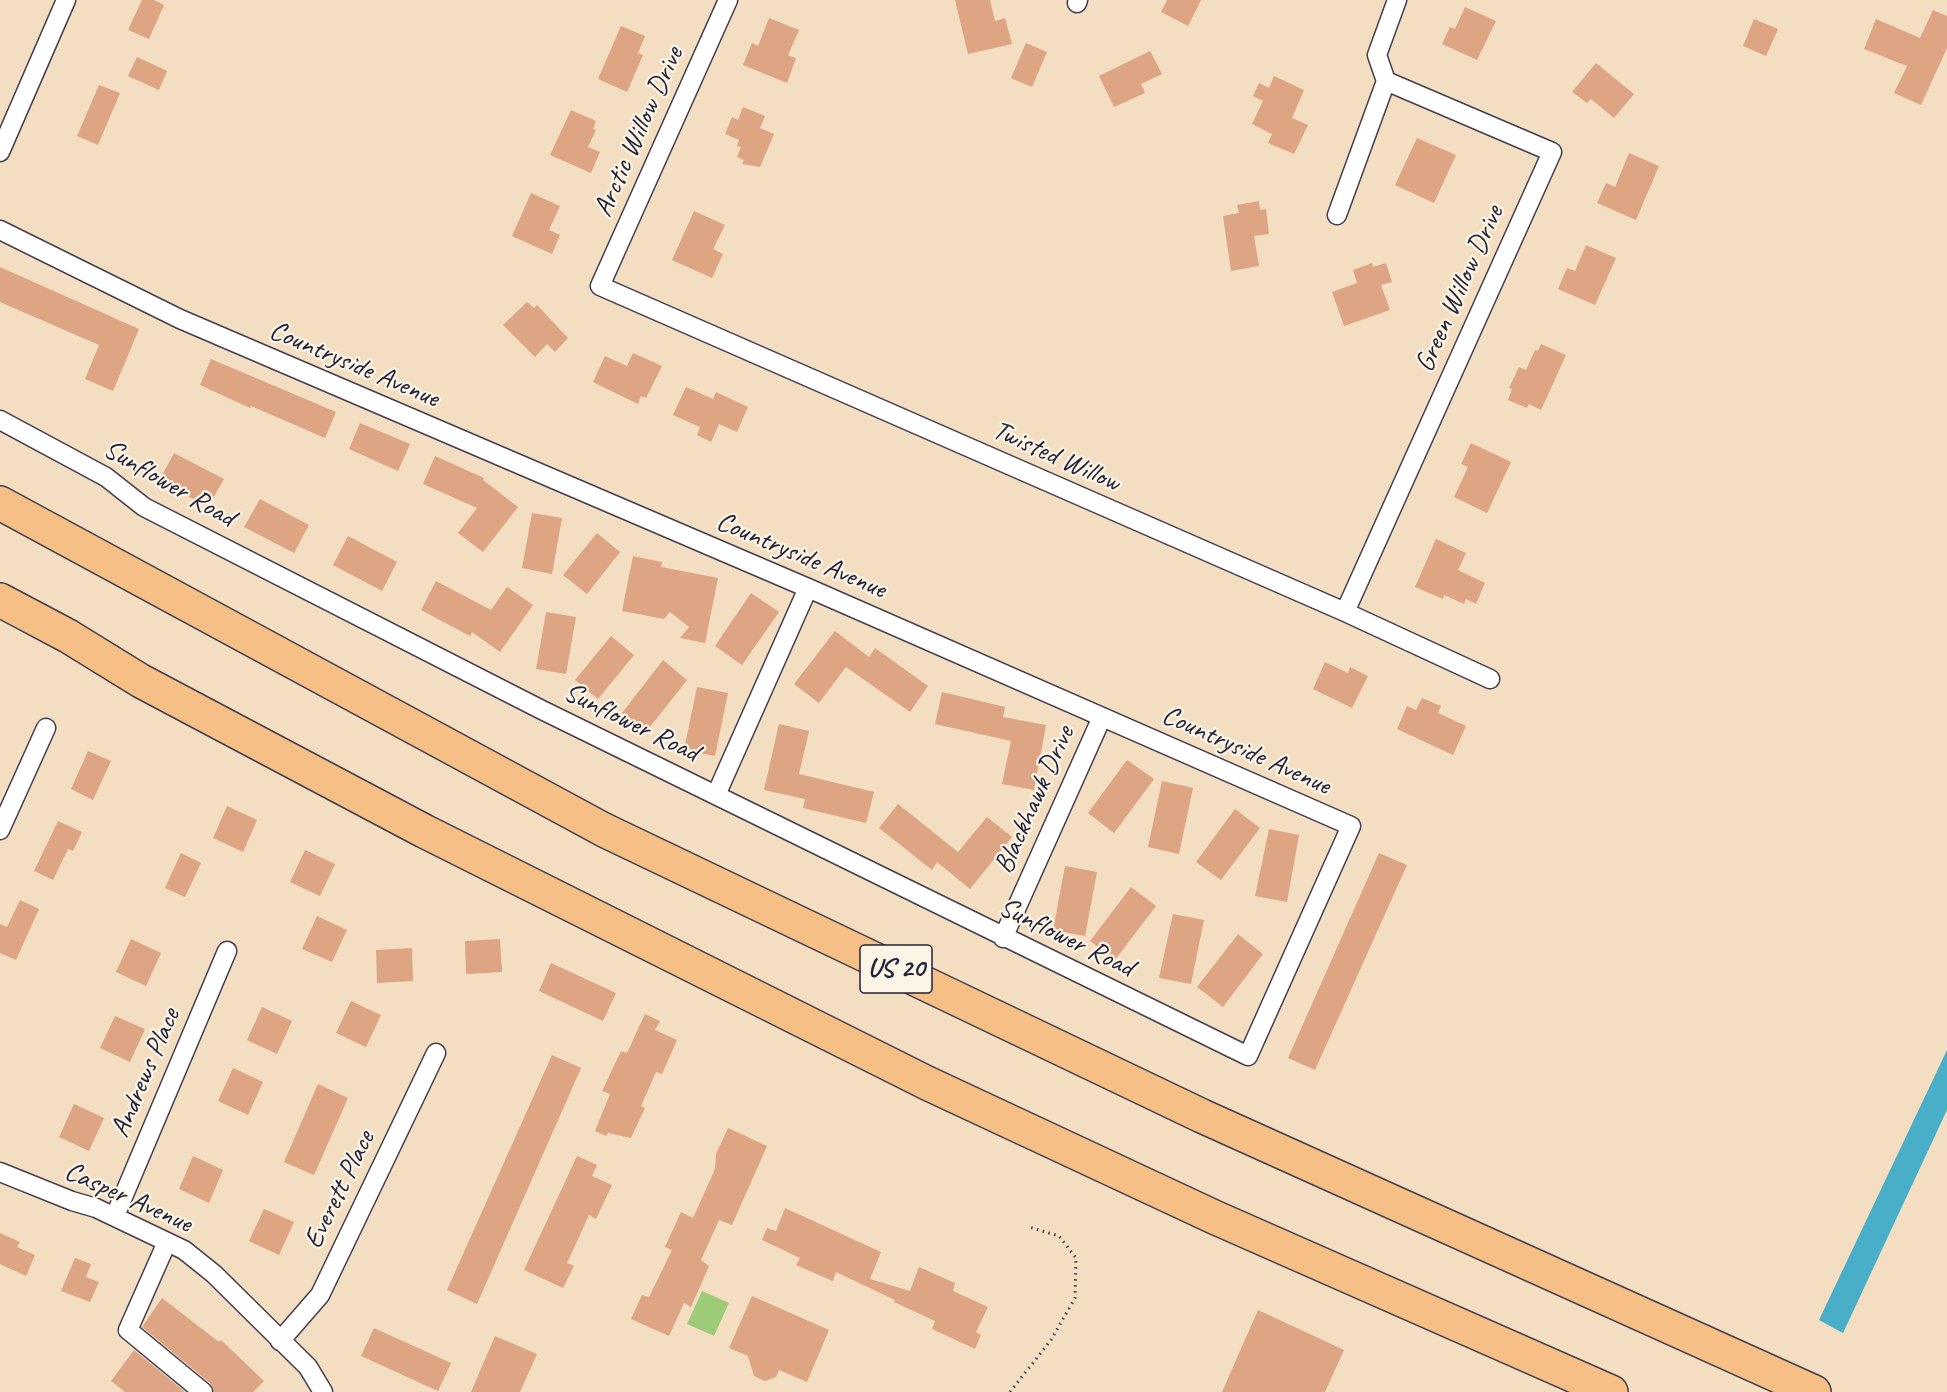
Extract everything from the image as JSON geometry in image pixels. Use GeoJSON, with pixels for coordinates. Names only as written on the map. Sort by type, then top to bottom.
{"type":"FeatureCollection","features":[{"type":"Feature","properties":{"kind":"highway","name":"US 20"},"geometry":{"type":"LineString","coordinates":[[0,503],[604,830],[1202,1116],[1814,1392]]}},
{"type":"Feature","properties":{"kind":"highway"},"geometry":{"type":"LineString","coordinates":[[0,600],[69,636],[141,681],[424,831],[927,1083],[1214,1217],[1611,1392]]}},
{"type":"Feature","properties":{"kind":"street"},"geometry":{"type":"LineString","coordinates":[[0,152],[66,0]]}},
{"type":"Feature","properties":{"kind":"street","name":"Arctic Willow Drive"},"geometry":{"type":"LineString","coordinates":[[600,286],[728,0]]}},
{"type":"Feature","properties":{"kind":"street"},"geometry":{"type":"LineString","coordinates":[[1337,214],[1386,81],[1377,55],[1396,0]]}},
{"type":"Feature","properties":{"kind":"street","name":"Green Willow Drive"},"geometry":{"type":"LineString","coordinates":[[1345,612],[1552,152],[1386,81]]}},
{"type":"Feature","properties":{"kind":"street","name":"Countryside Avenue"},"geometry":{"type":"LineString","coordinates":[[0,230],[180,319],[808,588],[1351,826],[1248,1056]]}},
{"type":"Feature","properties":{"kind":"street","name":"Twisted Willow"},"geometry":{"type":"LineString","coordinates":[[600,286],[1345,612],[1490,679]]}},
{"type":"Feature","properties":{"kind":"street","name":"Sunflower Road"},"geometry":{"type":"LineString","coordinates":[[0,420],[106,477],[144,507],[542,710],[1003,938],[1248,1056]]}},
{"type":"Feature","properties":{"kind":"street"},"geometry":{"type":"LineString","coordinates":[[716,795],[808,588]]}},
{"type":"Feature","properties":{"kind":"street","name":"Blackhawk Drive"},"geometry":{"type":"LineString","coordinates":[[1003,938],[1102,717]]}},
{"type":"Feature","properties":{"kind":"street"},"geometry":{"type":"LineString","coordinates":[[0,830],[46,728]]}},
{"type":"Feature","properties":{"kind":"street","name":"Andrews Place"},"geometry":{"type":"LineString","coordinates":[[115,1216],[227,951]]}},
{"type":"Feature","properties":{"kind":"street","name":"Everett Place"},"geometry":{"type":"LineString","coordinates":[[280,1341],[320,1295],[436,1053]]}},
{"type":"Feature","properties":{"kind":"street","name":"Casper Avenue"},"geometry":{"type":"LineString","coordinates":[[0,1172],[115,1216],[184,1250],[214,1274],[308,1367],[323,1392]]}},
{"type":"Feature","properties":{"kind":"street"},"geometry":{"type":"LineString","coordinates":[[167,1242],[128,1330],[203,1392]]}},
{"type":"Feature","properties":{"kind":"path"},"geometry":{"type":"LineString","coordinates":[[1010,1392],[1051,1340],[1075,1298],[1076,1258],[1059,1236],[1029,1227]]}},
{"type":"Feature","properties":{"kind":"green space"},"geometry":{"type":"Polygon","coordinates":[[[702,1291],[729,1303],[714,1336],[687,1324],[702,1291]]]}},
{"type":"Feature","properties":{"kind":"water"},"geometry":{"type":"Polygon","coordinates":[[[1947,1050],[1947,1110],[1843,1333],[1819,1320],[1947,1050]]]}},
{"type":"Feature","properties":{"kind":"building"},"geometry":{"type":"Polygon","coordinates":[[[142,0],[154,0],[164,5],[149,39],[128,30],[142,0]]]}},
{"type":"Feature","properties":{"kind":"building"},"geometry":{"type":"Polygon","coordinates":[[[955,0],[990,0],[995,21],[1005,18],[1012,44],[968,54],[955,0]]]}},
{"type":"Feature","properties":{"kind":"building"},"geometry":{"type":"Polygon","coordinates":[[[1167,0],[1201,0],[1188,26],[1161,12],[1167,0]]]}},
{"type":"Feature","properties":{"kind":"building"},"geometry":{"type":"Polygon","coordinates":[[[1465,7],[1496,21],[1477,60],[1442,44],[1450,27],[1455,29],[1465,7]]]}},
{"type":"Feature","properties":{"kind":"building"},"geometry":{"type":"Polygon","coordinates":[[[1933,10],[1947,16],[1947,48],[1921,105],[1894,93],[1907,66],[1864,49],[1876,19],[1920,38],[1933,10]]]}},
{"type":"Feature","properties":{"kind":"building"},"geometry":{"type":"Polygon","coordinates":[[[769,18],[799,30],[788,55],[796,58],[787,83],[743,65],[752,43],[758,46],[769,18]]]}},
{"type":"Feature","properties":{"kind":"building"},"geometry":{"type":"Polygon","coordinates":[[[1754,19],[1778,29],[1766,56],[1743,46],[1754,19]]]}},
{"type":"Feature","properties":{"kind":"building"},"geometry":{"type":"Polygon","coordinates":[[[621,26],[645,36],[638,53],[643,55],[627,92],[598,79],[621,26]]]}},
{"type":"Feature","properties":{"kind":"building"},"geometry":{"type":"Polygon","coordinates":[[[1026,43],[1047,52],[1032,87],[1011,78],[1026,43]]]}},
{"type":"Feature","properties":{"kind":"building"},"geometry":{"type":"Polygon","coordinates":[[[1150,51],[1162,74],[1141,84],[1145,93],[1114,107],[1099,76],[1150,51]]]}},
{"type":"Feature","properties":{"kind":"building"},"geometry":{"type":"Polygon","coordinates":[[[137,57],[167,71],[159,90],[128,76],[137,57]]]}},
{"type":"Feature","properties":{"kind":"building"},"geometry":{"type":"Polygon","coordinates":[[[1596,63],[1634,94],[1614,118],[1591,99],[1587,103],[1572,92],[1596,63]]]}},
{"type":"Feature","properties":{"kind":"building"},"geometry":{"type":"Polygon","coordinates":[[[1274,76],[1304,90],[1292,118],[1308,125],[1294,154],[1268,143],[1272,134],[1252,124],[1263,101],[1253,96],[1259,83],[1269,88],[1274,76]]]}},
{"type":"Feature","properties":{"kind":"building"},"geometry":{"type":"Polygon","coordinates":[[[99,85],[120,93],[98,145],[77,136],[99,85]]]}},
{"type":"Feature","properties":{"kind":"building"},"geometry":{"type":"Polygon","coordinates":[[[743,107],[765,116],[760,128],[774,134],[760,167],[742,164],[744,160],[737,157],[741,147],[737,146],[739,140],[725,134],[732,117],[738,120],[743,107]]]}},
{"type":"Feature","properties":{"kind":"building"},"geometry":{"type":"Polygon","coordinates":[[[571,110],[596,121],[593,129],[596,130],[588,147],[600,152],[591,173],[550,155],[571,110]]]}},
{"type":"Feature","properties":{"kind":"building"},"geometry":{"type":"Polygon","coordinates":[[[1417,138],[1456,155],[1434,203],[1395,185],[1417,138]]]}},
{"type":"Feature","properties":{"kind":"building"},"geometry":{"type":"Polygon","coordinates":[[[1629,153],[1659,166],[1636,220],[1597,203],[1606,183],[1615,187],[1629,153]]]}},
{"type":"Feature","properties":{"kind":"building"},"geometry":{"type":"Polygon","coordinates":[[[531,193],[560,206],[549,230],[560,235],[552,254],[512,236],[531,193]]]}},
{"type":"Feature","properties":{"kind":"building"},"geometry":{"type":"Polygon","coordinates":[[[1259,201],[1260,210],[1266,209],[1269,234],[1254,236],[1259,266],[1231,271],[1223,216],[1239,213],[1237,205],[1259,201]]]}},
{"type":"Feature","properties":{"kind":"building"},"geometry":{"type":"Polygon","coordinates":[[[694,211],[725,225],[713,249],[723,254],[712,278],[672,260],[694,211]]]}},
{"type":"Feature","properties":{"kind":"building"},"geometry":{"type":"Polygon","coordinates":[[[1586,245],[1616,258],[1595,305],[1558,289],[1567,268],[1575,271],[1586,245]]]}},
{"type":"Feature","properties":{"kind":"building"},"geometry":{"type":"Polygon","coordinates":[[[1372,263],[1373,267],[1386,263],[1392,282],[1381,285],[1390,310],[1344,326],[1332,292],[1357,283],[1353,270],[1372,263]]]}},
{"type":"Feature","properties":{"kind":"building"},"geometry":{"type":"Polygon","coordinates":[[[0,267],[139,329],[113,391],[85,379],[99,345],[0,302],[0,267]]]}},
{"type":"Feature","properties":{"kind":"building"},"geometry":{"type":"Polygon","coordinates":[[[527,302],[534,308],[537,305],[568,338],[555,352],[547,344],[535,357],[503,325],[527,302]]]}},
{"type":"Feature","properties":{"kind":"building"},"geometry":{"type":"Polygon","coordinates":[[[1541,344],[1566,355],[1541,410],[1529,404],[1527,408],[1508,400],[1512,389],[1509,388],[1519,367],[1526,370],[1535,350],[1538,351],[1541,344]]]}},
{"type":"Feature","properties":{"kind":"building"},"geometry":{"type":"Polygon","coordinates":[[[633,353],[662,366],[646,398],[641,396],[638,404],[593,382],[605,356],[627,366],[633,353]]]}},
{"type":"Feature","properties":{"kind":"building"},"geometry":{"type":"Polygon","coordinates":[[[211,359],[336,412],[325,438],[200,385],[211,359]]]}},
{"type":"Feature","properties":{"kind":"building"},"geometry":{"type":"Polygon","coordinates":[[[686,387],[713,399],[716,392],[748,407],[737,432],[719,424],[711,442],[697,435],[700,427],[673,415],[686,387]]]}},
{"type":"Feature","properties":{"kind":"building"},"geometry":{"type":"Polygon","coordinates":[[[360,423],[410,444],[398,471],[349,449],[360,423]]]}},
{"type":"Feature","properties":{"kind":"building"},"geometry":{"type":"Polygon","coordinates":[[[1471,443],[1511,462],[1487,513],[1454,497],[1468,467],[1461,464],[1471,443]]]}},
{"type":"Feature","properties":{"kind":"building"},"geometry":{"type":"Polygon","coordinates":[[[174,453],[224,479],[208,507],[159,481],[174,453]]]}},
{"type":"Feature","properties":{"kind":"building"},"geometry":{"type":"Polygon","coordinates":[[[435,456],[484,478],[483,480],[518,507],[483,552],[458,533],[477,508],[423,484],[435,456]]]}},
{"type":"Feature","properties":{"kind":"building"},"geometry":{"type":"Polygon","coordinates":[[[260,499],[309,525],[294,553],[244,527],[260,499]]]}},
{"type":"Feature","properties":{"kind":"building"},"geometry":{"type":"Polygon","coordinates":[[[532,513],[562,518],[552,574],[522,568],[532,513]]]}},
{"type":"Feature","properties":{"kind":"building"},"geometry":{"type":"Polygon","coordinates":[[[597,533],[620,552],[587,594],[563,575],[597,533]]]}},
{"type":"Feature","properties":{"kind":"building"},"geometry":{"type":"Polygon","coordinates":[[[348,536],[397,562],[382,591],[333,565],[348,536]]]}},
{"type":"Feature","properties":{"kind":"building"},"geometry":{"type":"Polygon","coordinates":[[[1436,539],[1466,553],[1458,570],[1485,583],[1476,604],[1466,599],[1464,604],[1444,595],[1443,599],[1415,587],[1436,539]]]}},
{"type":"Feature","properties":{"kind":"building"},"geometry":{"type":"Polygon","coordinates":[[[633,556],[662,562],[661,567],[718,578],[705,643],[680,638],[689,627],[670,612],[664,619],[622,611],[633,556]]]}},
{"type":"Feature","properties":{"kind":"building"},"geometry":{"type":"Polygon","coordinates":[[[436,581],[491,610],[507,587],[533,605],[500,652],[472,632],[470,636],[421,610],[436,581]]]}},
{"type":"Feature","properties":{"kind":"building"},"geometry":{"type":"Polygon","coordinates":[[[751,593],[779,612],[742,665],[715,646],[751,593]]]}},
{"type":"Feature","properties":{"kind":"building"},"geometry":{"type":"Polygon","coordinates":[[[546,612],[576,617],[566,674],[536,669],[546,612]]]}},
{"type":"Feature","properties":{"kind":"building"},"geometry":{"type":"Polygon","coordinates":[[[835,631],[869,657],[875,648],[928,686],[910,712],[846,667],[819,703],[794,684],[835,631]]]}},
{"type":"Feature","properties":{"kind":"building"},"geometry":{"type":"Polygon","coordinates":[[[611,636],[634,655],[598,699],[575,680],[611,636]]]}},
{"type":"Feature","properties":{"kind":"building"},"geometry":{"type":"Polygon","coordinates":[[[663,660],[687,680],[646,732],[622,713],[663,660]]]}},
{"type":"Feature","properties":{"kind":"building"},"geometry":{"type":"Polygon","coordinates":[[[1325,662],[1348,673],[1350,667],[1368,676],[1352,708],[1313,689],[1325,662]]]}},
{"type":"Feature","properties":{"kind":"building"},"geometry":{"type":"Polygon","coordinates":[[[697,687],[728,693],[715,756],[684,750],[697,687]]]}},
{"type":"Feature","properties":{"kind":"building"},"geometry":{"type":"Polygon","coordinates":[[[942,692],[1005,707],[1003,717],[1046,725],[1034,790],[1002,784],[1011,741],[935,724],[942,692]]]}},
{"type":"Feature","properties":{"kind":"building"},"geometry":{"type":"Polygon","coordinates":[[[1422,698],[1441,706],[1438,713],[1466,726],[1453,755],[1397,729],[1407,706],[1416,710],[1422,698]]]}},
{"type":"Feature","properties":{"kind":"building"},"geometry":{"type":"Polygon","coordinates":[[[779,724],[809,731],[799,774],[874,792],[866,823],[803,808],[805,799],[764,790],[779,724]]]}},
{"type":"Feature","properties":{"kind":"building"},"geometry":{"type":"Polygon","coordinates":[[[88,751],[111,761],[93,800],[71,789],[88,751]]]}},
{"type":"Feature","properties":{"kind":"building"},"geometry":{"type":"Polygon","coordinates":[[[1127,760],[1154,779],[1114,833],[1088,813],[1127,760]]]}},
{"type":"Feature","properties":{"kind":"building"},"geometry":{"type":"Polygon","coordinates":[[[1162,781],[1193,788],[1179,854],[1148,847],[1162,781]]]}},
{"type":"Feature","properties":{"kind":"building"},"geometry":{"type":"Polygon","coordinates":[[[898,804],[958,852],[987,817],[1012,837],[970,889],[937,862],[932,870],[879,828],[898,804]]]}},
{"type":"Feature","properties":{"kind":"building"},"geometry":{"type":"Polygon","coordinates":[[[227,806],[257,820],[243,852],[213,838],[227,806]]]}},
{"type":"Feature","properties":{"kind":"building"},"geometry":{"type":"Polygon","coordinates":[[[1235,809],[1260,828],[1221,880],[1196,862],[1235,809]]]}},
{"type":"Feature","properties":{"kind":"building"},"geometry":{"type":"Polygon","coordinates":[[[58,821],[82,832],[73,851],[68,849],[53,880],[34,871],[58,821]]]}},
{"type":"Feature","properties":{"kind":"building"},"geometry":{"type":"Polygon","coordinates":[[[1269,829],[1299,835],[1287,902],[1255,896],[1269,829]]]}},
{"type":"Feature","properties":{"kind":"building"},"geometry":{"type":"Polygon","coordinates":[[[305,850],[335,864],[320,896],[290,882],[305,850]]]}},
{"type":"Feature","properties":{"kind":"building"},"geometry":{"type":"Polygon","coordinates":[[[181,853],[201,863],[185,897],[165,888],[181,853]]]}},
{"type":"Feature","properties":{"kind":"building"},"geometry":{"type":"Polygon","coordinates":[[[1379,853],[1407,865],[1315,1070],[1288,1058],[1379,853]]]}},
{"type":"Feature","properties":{"kind":"building"},"geometry":{"type":"Polygon","coordinates":[[[1065,866],[1097,872],[1085,936],[1053,930],[1065,866]]]}},
{"type":"Feature","properties":{"kind":"building"},"geometry":{"type":"Polygon","coordinates":[[[1131,887],[1156,906],[1115,960],[1090,941],[1131,887]]]}},
{"type":"Feature","properties":{"kind":"building"},"geometry":{"type":"Polygon","coordinates":[[[20,900],[39,909],[16,960],[0,953],[0,924],[7,927],[20,900]]]}},
{"type":"Feature","properties":{"kind":"building"},"geometry":{"type":"Polygon","coordinates":[[[1173,914],[1204,920],[1191,984],[1159,978],[1173,914]]]}},
{"type":"Feature","properties":{"kind":"building"},"geometry":{"type":"Polygon","coordinates":[[[317,916],[347,930],[332,962],[302,949],[317,916]]]}},
{"type":"Feature","properties":{"kind":"building"},"geometry":{"type":"Polygon","coordinates":[[[1238,934],[1263,954],[1223,1007],[1197,987],[1238,934]]]}},
{"type":"Feature","properties":{"kind":"building"},"geometry":{"type":"Polygon","coordinates":[[[131,939],[161,953],[146,986],[116,972],[131,939]]]}},
{"type":"Feature","properties":{"kind":"building"},"geometry":{"type":"Polygon","coordinates":[[[500,939],[502,972],[466,974],[465,941],[500,939]]]}},
{"type":"Feature","properties":{"kind":"building"},"geometry":{"type":"Polygon","coordinates":[[[412,948],[413,981],[377,983],[376,950],[412,948]]]}},
{"type":"Feature","properties":{"kind":"building"},"geometry":{"type":"Polygon","coordinates":[[[551,963],[616,993],[603,1021],[539,991],[551,963]]]}},
{"type":"Feature","properties":{"kind":"building"},"geometry":{"type":"Polygon","coordinates":[[[351,1001],[381,1015],[366,1047],[336,1033],[351,1001]]]}},
{"type":"Feature","properties":{"kind":"building"},"geometry":{"type":"Polygon","coordinates":[[[262,1007],[292,1021],[277,1054],[247,1040],[262,1007]]]}},
{"type":"Feature","properties":{"kind":"building"},"geometry":{"type":"Polygon","coordinates":[[[645,1014],[660,1021],[655,1030],[677,1040],[662,1074],[656,1072],[641,1106],[645,1108],[631,1138],[608,1133],[606,1136],[595,1131],[610,1094],[602,1091],[621,1051],[627,1053],[645,1014]]]}},
{"type":"Feature","properties":{"kind":"building"},"geometry":{"type":"Polygon","coordinates":[[[115,1016],[145,1029],[130,1062],[100,1048],[115,1016]]]}},
{"type":"Feature","properties":{"kind":"building"},"geometry":{"type":"Polygon","coordinates":[[[552,1055],[581,1068],[477,1304],[447,1290],[552,1055]]]}},
{"type":"Feature","properties":{"kind":"building"},"geometry":{"type":"Polygon","coordinates":[[[233,1068],[263,1082],[248,1115],[218,1101],[233,1068]]]}},
{"type":"Feature","properties":{"kind":"building"},"geometry":{"type":"Polygon","coordinates":[[[318,1084],[348,1098],[314,1175],[284,1162],[318,1084]]]}},
{"type":"Feature","properties":{"kind":"building"},"geometry":{"type":"Polygon","coordinates":[[[74,1104],[104,1118],[89,1151],[59,1137],[74,1104]]]}},
{"type":"Feature","properties":{"kind":"building"},"geometry":{"type":"Polygon","coordinates":[[[728,1128],[767,1146],[732,1225],[719,1220],[701,1260],[709,1266],[691,1307],[684,1303],[669,1336],[631,1319],[642,1295],[649,1297],[672,1250],[665,1247],[681,1212],[693,1218],[715,1169],[716,1154],[728,1128]]]}},
{"type":"Feature","properties":{"kind":"building"},"geometry":{"type":"Polygon","coordinates":[[[193,1156],[223,1170],[209,1203],[179,1189],[193,1156]]]}},
{"type":"Feature","properties":{"kind":"building"},"geometry":{"type":"Polygon","coordinates":[[[577,1156],[597,1165],[592,1176],[612,1185],[596,1219],[589,1215],[567,1263],[574,1266],[563,1288],[524,1270],[577,1156]]]}},
{"type":"Feature","properties":{"kind":"building"},"geometry":{"type":"Polygon","coordinates":[[[785,1208],[881,1252],[870,1279],[910,1291],[919,1267],[955,1283],[953,1291],[988,1307],[976,1332],[981,1335],[975,1349],[932,1329],[935,1321],[894,1302],[895,1300],[836,1272],[833,1281],[796,1265],[800,1258],[762,1240],[767,1228],[776,1231],[785,1208]]]}},
{"type":"Feature","properties":{"kind":"building"},"geometry":{"type":"Polygon","coordinates":[[[264,1209],[294,1222],[279,1255],[249,1241],[264,1209]]]}},
{"type":"Feature","properties":{"kind":"building"},"geometry":{"type":"Polygon","coordinates":[[[0,1233],[20,1242],[17,1247],[35,1255],[26,1276],[0,1264],[0,1233]]]}},
{"type":"Feature","properties":{"kind":"building"},"geometry":{"type":"Polygon","coordinates":[[[75,1258],[91,1264],[86,1277],[99,1282],[90,1302],[61,1291],[75,1258]]]}},
{"type":"Feature","properties":{"kind":"building"},"geometry":{"type":"Polygon","coordinates":[[[752,1296],[829,1330],[807,1382],[779,1370],[776,1377],[765,1381],[754,1376],[748,1356],[729,1348],[752,1296]]]}},
{"type":"Feature","properties":{"kind":"building"},"geometry":{"type":"Polygon","coordinates":[[[162,1298],[219,1342],[221,1340],[264,1381],[253,1392],[214,1392],[210,1383],[142,1327],[162,1298]]]}},
{"type":"Feature","properties":{"kind":"building"},"geometry":{"type":"Polygon","coordinates":[[[1258,1310],[1344,1350],[1325,1392],[1222,1392],[1258,1310]]]}},
{"type":"Feature","properties":{"kind":"building"},"geometry":{"type":"Polygon","coordinates":[[[374,1328],[451,1363],[438,1391],[361,1356],[374,1328]]]}},
{"type":"Feature","properties":{"kind":"building"},"geometry":{"type":"Polygon","coordinates":[[[495,1336],[537,1354],[520,1392],[471,1392],[495,1336]]]}},
{"type":"Feature","properties":{"kind":"building"},"geometry":{"type":"Polygon","coordinates":[[[134,1350],[185,1392],[125,1392],[111,1381],[134,1350]]]}}]}
